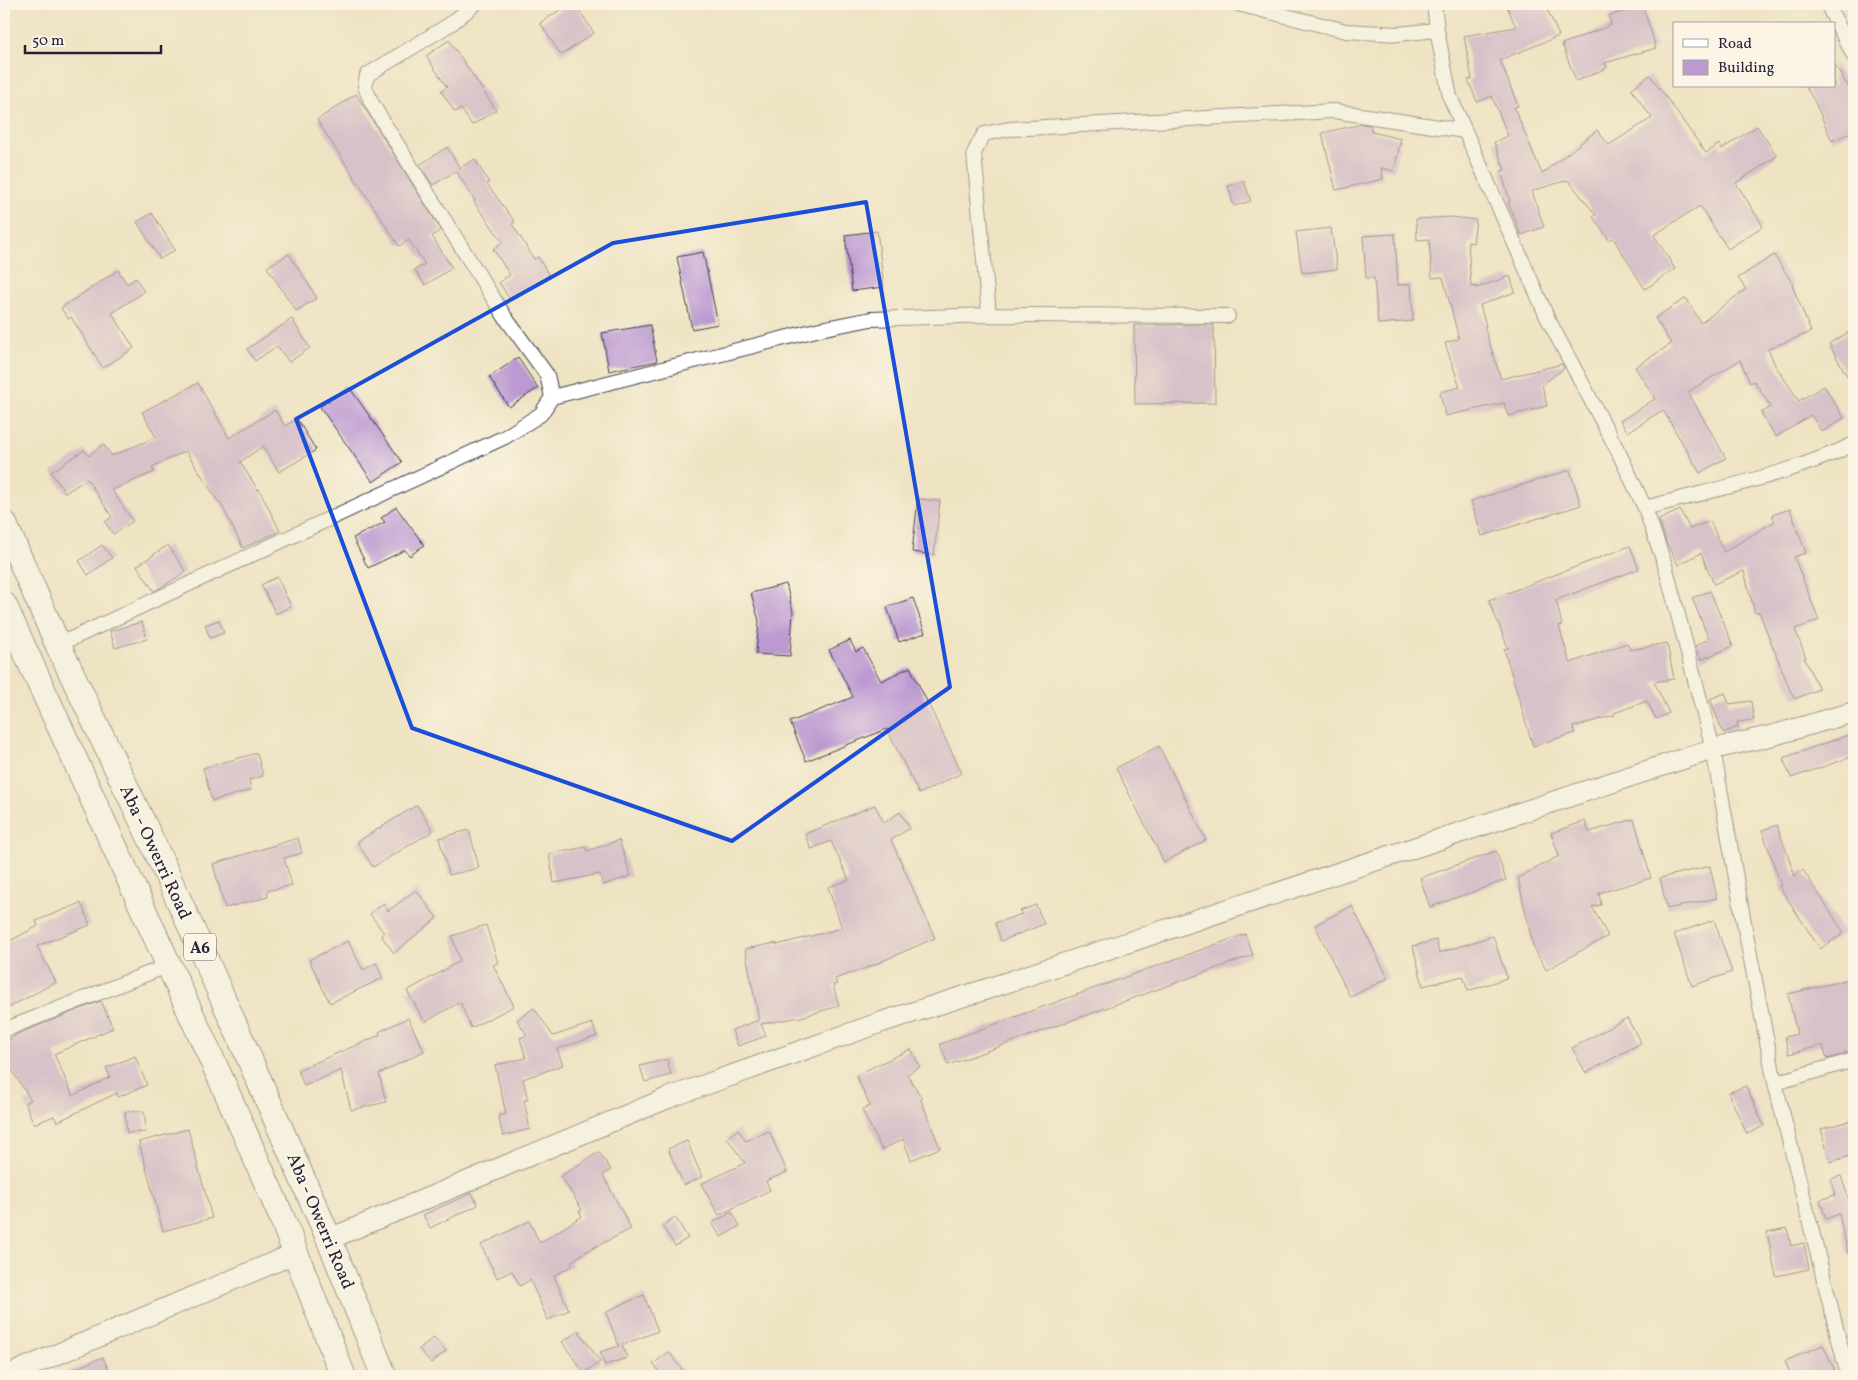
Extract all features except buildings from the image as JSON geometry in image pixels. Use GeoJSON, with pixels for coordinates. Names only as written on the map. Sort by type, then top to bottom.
{"type":"FeatureCollection","features":[{"type":"Feature","properties":{"kind":"highway","name":"Aba - Owerri Road"},"geometry":{"type":"LineString","coordinates":[[4,523],[58,645],[154,846],[330,1239],[384,1376]]}},
{"type":"Feature","properties":{"kind":"highway","name":"Aba - Owerri Road"},"geometry":{"type":"LineString","coordinates":[[4,605],[167,966],[224,1086],[296,1253],[343,1376]]}},
{"type":"Feature","properties":{"kind":"highway"},"geometry":{"type":"LineString","coordinates":[[120,861],[154,846]]}},
{"type":"Feature","properties":{"kind":"street"},"geometry":{"type":"LineString","coordinates":[[475,4],[452,23],[368,75],[365,87],[372,104],[505,317],[547,375],[552,398]]}},
{"type":"Feature","properties":{"kind":"street"},"geometry":{"type":"LineString","coordinates":[[1238,4],[1256,6],[1346,31],[1398,34],[1436,30]]}},
{"type":"Feature","properties":{"kind":"street"},"geometry":{"type":"LineString","coordinates":[[1434,4],[1436,30],[1450,97],[1548,319],[1619,452],[1645,508],[1665,565],[1713,749],[1775,1083],[1848,1376]]}},
{"type":"Feature","properties":{"kind":"street"},"geometry":{"type":"LineString","coordinates":[[1827,4],[1854,56]]}},
{"type":"Feature","properties":{"kind":"street"},"geometry":{"type":"LineString","coordinates":[[989,315],[974,154],[984,134],[1010,129],[1334,111],[1465,131]]}},
{"type":"Feature","properties":{"kind":"street"},"geometry":{"type":"LineString","coordinates":[[58,645],[505,437],[541,414],[552,398],[820,328],[871,318],[989,315],[1228,316]]}},
{"type":"Feature","properties":{"kind":"street"},"geometry":{"type":"LineString","coordinates":[[1645,508],[1790,469],[1836,453],[1854,444]]}},
{"type":"Feature","properties":{"kind":"street"},"geometry":{"type":"LineString","coordinates":[[330,1239],[668,1098],[882,1022],[1713,749],[1774,735],[1854,712]]}},
{"type":"Feature","properties":{"kind":"street"},"geometry":{"type":"LineString","coordinates":[[4,1030],[167,966]]}},
{"type":"Feature","properties":{"kind":"street"},"geometry":{"type":"LineString","coordinates":[[1775,1083],[1854,1060]]}},
{"type":"Feature","properties":{"kind":"street"},"geometry":{"type":"LineString","coordinates":[[6,1376],[296,1253]]}},
{"type":"Feature","properties":{"kind":"highlighted area"},"geometry":{"type":"Polygon","coordinates":[[[866,202],[950,687],[732,841],[412,728],[296,419],[613,243],[866,202]]]}}]}
